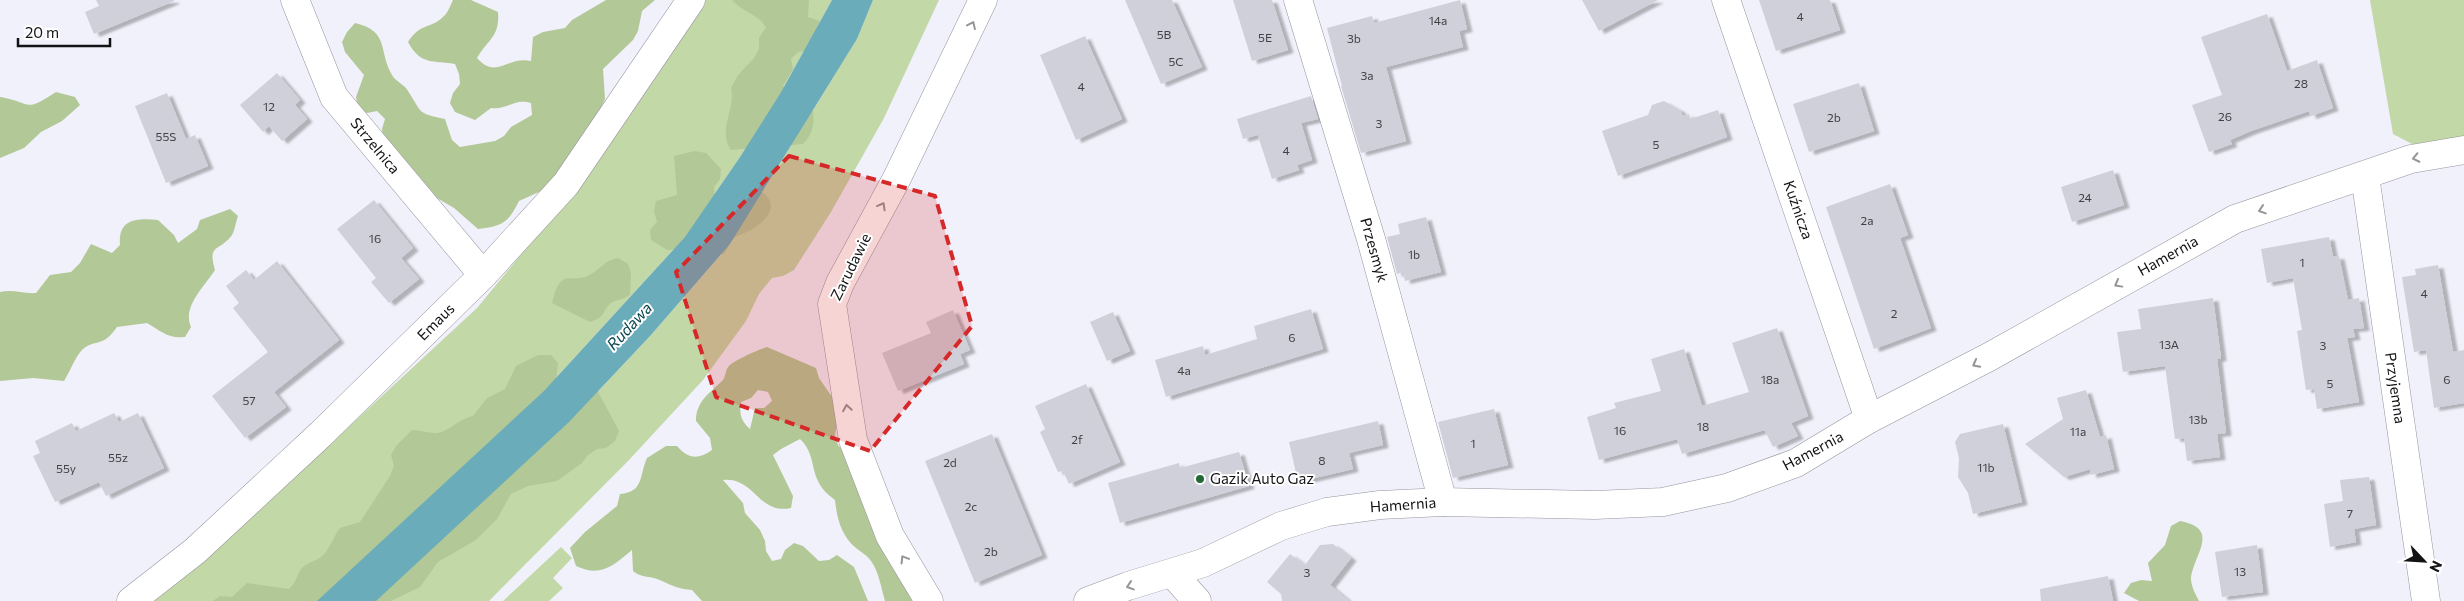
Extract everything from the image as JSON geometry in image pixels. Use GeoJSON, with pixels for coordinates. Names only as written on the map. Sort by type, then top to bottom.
{"type":"FeatureCollection","features":[{"type":"Feature","properties":{"kind":"street","name":"Strzelnica"},"geometry":{"type":"LineString","coordinates":[[295,0],[334,97],[483,275]]}},
{"type":"Feature","properties":{"kind":"street","name":"Emaus"},"geometry":{"type":"LineString","coordinates":[[131,601],[195,551],[321,434],[483,275],[566,184],[691,0]]}},
{"type":"Feature","properties":{"kind":"street","name":"Zarudawie"},"geometry":{"type":"LineString","coordinates":[[929,601],[890,536],[852,440],[832,304],[840,283],[896,180],[983,0]]}},
{"type":"Feature","properties":{"kind":"street","name":"Przesmyk"},"geometry":{"type":"LineString","coordinates":[[1298,0],[1371,239],[1444,502]]}},
{"type":"Feature","properties":{"kind":"street","name":"Kuźnicza"},"geometry":{"type":"LineString","coordinates":[[1726,0],[1869,419]]}},
{"type":"Feature","properties":{"kind":"street","name":"Hamernia"},"geometry":{"type":"LineString","coordinates":[[1088,601],[1128,586],[1172,574],[1203,562],[1281,526],[1327,512],[1380,505],[1444,502],[1596,505],[1663,502],[1727,488],[1796,463],[1869,419],[1988,357],[2235,219],[2411,159],[2464,150]]}},
{"type":"Feature","properties":{"kind":"street","name":"Przyjemna"},"geometry":{"type":"LineString","coordinates":[[2365,176],[2426,601]]}},
{"type":"Feature","properties":{"kind":"street"},"geometry":{"type":"LineString","coordinates":[[1172,574],[1197,601]]}},
{"type":"Feature","properties":{"kind":"highlighted area"},"geometry":{"type":"Polygon","coordinates":[[[789,156],[935,196],[972,326],[870,451],[716,397],[676,272],[789,156]]]}},
{"type":"Feature","properties":{"kind":"green space"},"geometry":{"type":"Polygon","coordinates":[[[453,0],[471,0],[498,12],[495,33],[477,58],[490,67],[496,67],[522,60],[531,61],[533,37],[543,32],[565,28],[572,20],[606,0],[655,0],[642,11],[638,31],[633,40],[603,69],[605,99],[591,129],[558,179],[539,192],[519,201],[507,219],[493,227],[478,229],[454,208],[437,198],[383,139],[382,129],[385,119],[377,111],[367,113],[358,108],[356,97],[364,75],[345,52],[342,42],[347,32],[355,23],[374,31],[381,43],[388,66],[394,77],[425,114],[445,119],[452,140],[460,147],[495,141],[504,136],[511,127],[532,115],[531,103],[520,102],[491,108],[475,120],[455,112],[450,103],[453,93],[460,84],[455,64],[434,62],[423,58],[413,50],[408,42],[417,31],[443,17],[453,0]]]}},
{"type":"Feature","properties":{"kind":"green space"},"geometry":{"type":"Polygon","coordinates":[[[703,0],[832,0],[780,94],[740,157],[685,237],[544,391],[317,601],[143,601],[316,457],[477,308],[552,217],[703,0]]]}},
{"type":"Feature","properties":{"kind":"green space"},"geometry":{"type":"Polygon","coordinates":[[[732,0],[809,0],[808,17],[820,21],[807,51],[798,52],[791,59],[793,69],[783,86],[792,94],[812,103],[812,130],[803,144],[731,150],[727,142],[726,127],[731,104],[731,88],[738,75],[754,58],[759,49],[759,38],[766,27],[759,19],[732,0]]]}},
{"type":"Feature","properties":{"kind":"green space"},"geometry":{"type":"Polygon","coordinates":[[[873,0],[939,0],[884,118],[831,212],[794,270],[783,276],[772,278],[759,294],[746,321],[703,380],[629,460],[489,601],[376,601],[569,422],[651,335],[730,244],[857,39],[873,0]]]}},
{"type":"Feature","properties":{"kind":"green space"},"geometry":{"type":"Polygon","coordinates":[[[2370,0],[2464,0],[2464,139],[2414,145],[2393,134],[2370,0]]]}},
{"type":"Feature","properties":{"kind":"green space"},"geometry":{"type":"Polygon","coordinates":[[[56,92],[75,97],[80,105],[62,121],[41,132],[24,148],[0,158],[0,97],[32,105],[56,92]]]}},
{"type":"Feature","properties":{"kind":"green space"},"geometry":{"type":"Polygon","coordinates":[[[695,151],[706,153],[721,169],[720,179],[714,187],[715,198],[759,190],[770,201],[770,211],[763,221],[751,230],[733,239],[723,255],[715,247],[667,250],[651,240],[650,230],[657,222],[654,211],[656,201],[677,195],[674,156],[695,151]]]}},
{"type":"Feature","properties":{"kind":"green space"},"geometry":{"type":"Polygon","coordinates":[[[230,209],[238,216],[234,231],[214,252],[215,270],[195,297],[189,312],[191,327],[185,337],[169,336],[147,323],[117,327],[103,341],[91,344],[82,350],[64,381],[33,378],[0,381],[0,292],[36,293],[50,275],[71,272],[80,263],[91,244],[112,253],[120,245],[122,230],[130,222],[142,219],[158,220],[174,235],[178,243],[197,229],[200,220],[230,209]]]}},
{"type":"Feature","properties":{"kind":"green space"},"geometry":{"type":"Polygon","coordinates":[[[618,258],[628,264],[631,273],[630,295],[611,303],[599,318],[590,322],[552,303],[555,291],[563,280],[584,277],[595,272],[610,260],[618,258]]]}},
{"type":"Feature","properties":{"kind":"green space"},"geometry":{"type":"Polygon","coordinates":[[[767,347],[816,368],[819,378],[837,404],[839,414],[835,435],[838,445],[865,476],[914,601],[885,601],[874,565],[868,557],[851,543],[843,532],[835,500],[820,484],[810,454],[800,439],[773,455],[793,496],[791,508],[780,509],[771,506],[742,484],[723,480],[743,503],[745,513],[760,530],[765,541],[766,551],[772,561],[781,559],[785,550],[794,543],[803,546],[819,561],[829,560],[837,555],[854,567],[868,601],[702,601],[692,590],[673,586],[633,571],[632,550],[613,565],[600,570],[593,571],[576,566],[570,548],[585,532],[617,506],[620,494],[628,493],[637,486],[647,458],[666,446],[677,446],[685,454],[693,457],[698,457],[712,450],[710,438],[696,421],[698,408],[708,394],[723,380],[731,364],[767,347]],[[758,390],[751,398],[741,402],[741,417],[750,429],[755,408],[764,408],[772,401],[768,392],[758,390]]]}},
{"type":"Feature","properties":{"kind":"green space"},"geometry":{"type":"Polygon","coordinates":[[[538,355],[551,355],[558,363],[556,382],[595,386],[619,431],[615,441],[606,448],[597,449],[588,455],[582,463],[557,481],[528,486],[511,494],[497,519],[476,540],[438,562],[420,587],[391,601],[213,601],[220,596],[232,597],[247,583],[289,589],[294,584],[303,567],[324,554],[340,528],[360,522],[390,476],[394,466],[391,455],[396,446],[412,430],[432,433],[440,432],[473,416],[487,398],[505,389],[516,366],[538,355]]]}},
{"type":"Feature","properties":{"kind":"green space"},"geometry":{"type":"Polygon","coordinates":[[[2180,521],[2193,525],[2200,530],[2202,537],[2202,544],[2191,579],[2199,601],[2139,601],[2124,593],[2131,583],[2141,580],[2152,581],[2148,563],[2165,545],[2171,526],[2180,521]]]}},
{"type":"Feature","properties":{"kind":"green space"},"geometry":{"type":"Polygon","coordinates":[[[561,547],[572,558],[553,578],[563,588],[549,601],[503,601],[561,547]]]}},
{"type":"Feature","properties":{"kind":"water","name":"Rudawa"},"geometry":{"type":"Polygon","coordinates":[[[832,0],[873,0],[857,39],[730,244],[651,335],[569,422],[376,601],[317,601],[544,391],[685,237],[740,157],[780,94],[832,0]]]}},
{"type":"Feature","properties":{"kind":"building"},"geometry":{"type":"Polygon","coordinates":[[[96,0],[174,1],[94,34],[85,12],[99,6],[96,0]]]}},
{"type":"Feature","properties":{"kind":"building"},"geometry":{"type":"Polygon","coordinates":[[[1125,0],[1172,0],[1202,67],[1161,84],[1125,0]]]}},
{"type":"Feature","properties":{"kind":"building"},"geometry":{"type":"Polygon","coordinates":[[[1233,0],[1272,0],[1288,50],[1252,61],[1233,0]]]}},
{"type":"Feature","properties":{"kind":"building"},"geometry":{"type":"Polygon","coordinates":[[[1460,0],[1467,29],[1459,31],[1463,47],[1386,67],[1406,141],[1361,153],[1341,86],[1327,28],[1372,16],[1374,23],[1460,0]]]}},
{"type":"Feature","properties":{"kind":"building"},"geometry":{"type":"Polygon","coordinates":[[[1582,0],[1658,0],[1599,31],[1582,0]]]}},
{"type":"Feature","properties":{"kind":"building"},"geometry":{"type":"Polygon","coordinates":[[[1759,0],[1830,0],[1840,30],[1776,51],[1759,0]]]}},
{"type":"Feature","properties":{"kind":"building"},"geometry":{"type":"Polygon","coordinates":[[[2267,14],[2287,71],[2317,60],[2333,108],[2311,116],[2309,111],[2251,131],[2230,140],[2232,144],[2209,152],[2192,105],[2222,95],[2201,37],[2267,14]]]}},
{"type":"Feature","properties":{"kind":"building"},"geometry":{"type":"Polygon","coordinates":[[[1085,36],[1122,119],[1076,140],[1040,55],[1085,36]]]}},
{"type":"Feature","properties":{"kind":"building"},"geometry":{"type":"Polygon","coordinates":[[[277,73],[300,100],[295,105],[307,119],[282,141],[269,126],[263,132],[240,105],[277,73]]]}},
{"type":"Feature","properties":{"kind":"building"},"geometry":{"type":"Polygon","coordinates":[[[1859,83],[1874,131],[1809,152],[1793,104],[1859,83]]]}},
{"type":"Feature","properties":{"kind":"building"},"geometry":{"type":"Polygon","coordinates":[[[167,93],[186,139],[195,135],[208,166],[166,183],[135,106],[167,93]]]}},
{"type":"Feature","properties":{"kind":"building"},"geometry":{"type":"Polygon","coordinates":[[[1311,96],[1318,119],[1301,123],[1312,160],[1297,165],[1299,170],[1272,179],[1258,136],[1283,128],[1243,139],[1237,119],[1311,96]]]}},
{"type":"Feature","properties":{"kind":"building"},"geometry":{"type":"Polygon","coordinates":[[[1664,101],[1680,110],[1683,116],[1689,114],[1690,119],[1718,110],[1727,137],[1618,176],[1602,131],[1648,115],[1652,105],[1664,101]]]}},
{"type":"Feature","properties":{"kind":"building"},"geometry":{"type":"Polygon","coordinates":[[[2113,170],[2124,205],[2072,222],[2061,187],[2113,170]]]}},
{"type":"Feature","properties":{"kind":"building"},"geometry":{"type":"Polygon","coordinates":[[[1890,184],[1908,235],[1900,238],[1931,328],[1874,349],[1826,207],[1890,184]]]}},
{"type":"Feature","properties":{"kind":"building"},"geometry":{"type":"Polygon","coordinates":[[[374,200],[413,248],[401,258],[419,279],[389,303],[371,282],[376,278],[337,229],[374,200]]]}},
{"type":"Feature","properties":{"kind":"building"},"geometry":{"type":"Polygon","coordinates":[[[1426,217],[1441,272],[1405,281],[1403,272],[1397,274],[1387,237],[1400,234],[1398,224],[1426,217]]]}},
{"type":"Feature","properties":{"kind":"building"},"geometry":{"type":"Polygon","coordinates":[[[2329,237],[2333,257],[2339,256],[2348,300],[2359,298],[2364,328],[2353,329],[2355,337],[2347,338],[2359,402],[2317,409],[2314,389],[2306,390],[2297,331],[2302,330],[2293,278],[2267,283],[2261,249],[2329,237]]]}},
{"type":"Feature","properties":{"kind":"building"},"geometry":{"type":"Polygon","coordinates":[[[277,261],[339,340],[274,392],[286,407],[245,438],[212,396],[268,352],[233,308],[239,303],[226,286],[246,270],[254,280],[277,261]]]}},
{"type":"Feature","properties":{"kind":"building"},"geometry":{"type":"Polygon","coordinates":[[[2438,265],[2453,352],[2464,350],[2464,403],[2434,408],[2426,350],[2414,352],[2402,277],[2416,275],[2415,269],[2438,265]]]}},
{"type":"Feature","properties":{"kind":"building"},"geometry":{"type":"Polygon","coordinates":[[[2213,298],[2221,358],[2217,359],[2226,433],[2217,434],[2220,457],[2187,461],[2184,438],[2175,439],[2165,366],[2123,372],[2117,332],[2141,329],[2138,309],[2213,298]]]}},
{"type":"Feature","properties":{"kind":"building"},"geometry":{"type":"Polygon","coordinates":[[[1311,309],[1323,349],[1166,397],[1155,360],[1203,346],[1205,355],[1257,339],[1254,326],[1311,309]]]}},
{"type":"Feature","properties":{"kind":"building"},"geometry":{"type":"Polygon","coordinates":[[[953,310],[970,350],[960,354],[964,364],[898,391],[882,353],[931,333],[926,322],[953,310]]]}},
{"type":"Feature","properties":{"kind":"building"},"geometry":{"type":"Polygon","coordinates":[[[1113,312],[1130,351],[1107,361],[1090,322],[1113,312]]]}},
{"type":"Feature","properties":{"kind":"building"},"geometry":{"type":"Polygon","coordinates":[[[1777,328],[1808,416],[1791,423],[1798,436],[1773,447],[1765,431],[1761,431],[1682,454],[1677,439],[1599,460],[1587,417],[1616,408],[1614,403],[1661,391],[1651,359],[1684,349],[1702,406],[1749,392],[1732,343],[1777,328]]]}},
{"type":"Feature","properties":{"kind":"building"},"geometry":{"type":"Polygon","coordinates":[[[1086,384],[1120,462],[1069,484],[1063,471],[1058,472],[1040,432],[1045,429],[1035,406],[1086,384]]]}},
{"type":"Feature","properties":{"kind":"building"},"geometry":{"type":"Polygon","coordinates":[[[2086,390],[2100,437],[2106,435],[2114,469],[2091,475],[2090,469],[2064,477],[2025,444],[2063,419],[2057,398],[2086,390]]]}},
{"type":"Feature","properties":{"kind":"building"},"geometry":{"type":"Polygon","coordinates":[[[1494,409],[1508,465],[1453,478],[1438,422],[1494,409]]]}},
{"type":"Feature","properties":{"kind":"building"},"geometry":{"type":"Polygon","coordinates":[[[114,413],[119,422],[138,413],[164,468],[106,496],[99,482],[55,502],[33,456],[40,453],[35,441],[72,423],[76,431],[114,413]]]}},
{"type":"Feature","properties":{"kind":"building"},"geometry":{"type":"Polygon","coordinates":[[[1378,421],[1383,445],[1349,453],[1353,469],[1298,482],[1289,442],[1378,421]]]}},
{"type":"Feature","properties":{"kind":"building"},"geometry":{"type":"Polygon","coordinates":[[[2003,424],[2022,502],[1973,514],[1968,493],[1958,477],[1959,458],[1955,442],[1960,434],[2003,424]]]}},
{"type":"Feature","properties":{"kind":"building"},"geometry":{"type":"Polygon","coordinates":[[[992,434],[1042,555],[975,583],[925,461],[992,434]]]}},
{"type":"Feature","properties":{"kind":"building"},"geometry":{"type":"Polygon","coordinates":[[[1239,452],[1249,486],[1120,523],[1108,483],[1179,463],[1180,468],[1239,452]]]}},
{"type":"Feature","properties":{"kind":"building"},"geometry":{"type":"Polygon","coordinates":[[[2369,477],[2376,525],[2354,529],[2356,542],[2330,547],[2324,504],[2343,501],[2340,480],[2369,477]]]}},
{"type":"Feature","properties":{"kind":"building"},"geometry":{"type":"Polygon","coordinates":[[[1333,544],[1351,558],[1330,585],[1349,601],[1282,601],[1281,594],[1267,582],[1290,554],[1305,565],[1320,545],[1333,544]]]}},
{"type":"Feature","properties":{"kind":"building"},"geometry":{"type":"Polygon","coordinates":[[[2257,545],[2263,592],[2222,597],[2215,552],[2257,545]]]}},
{"type":"Feature","properties":{"kind":"building"},"geometry":{"type":"Polygon","coordinates":[[[2108,576],[2113,601],[2041,601],[2040,589],[2108,576]]]}},
{"type":"Feature","properties":{"kind":"place","name":"Gazik Auto Gaz"},"geometry":{"type":"Point","coordinates":[1200,479]}}]}
